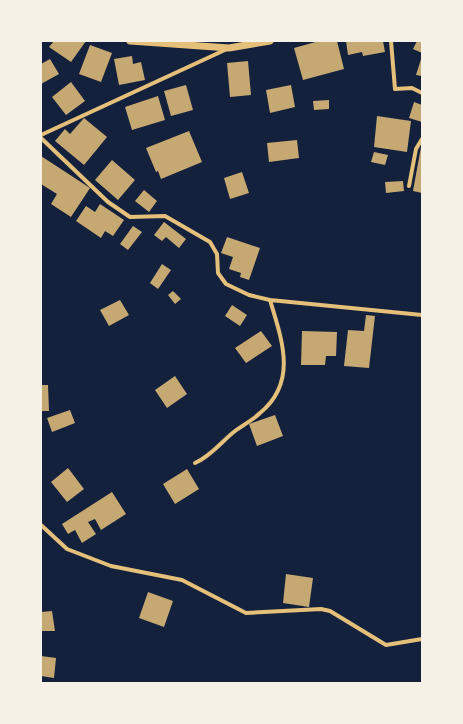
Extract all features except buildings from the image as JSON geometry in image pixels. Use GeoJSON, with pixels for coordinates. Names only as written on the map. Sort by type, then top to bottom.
{"type":"FeatureCollection","features":[{"type":"Feature","properties":{"kind":"street"},"geometry":{"type":"LineString","coordinates":[[130,41],[229,48],[270,41]]}},
{"type":"Feature","properties":{"kind":"street"},"geometry":{"type":"LineString","coordinates":[[392,41],[395,89],[412,88],[422,93]]}},
{"type":"Feature","properties":{"kind":"street"},"geometry":{"type":"LineString","coordinates":[[229,48],[41,137],[114,205],[130,217],[165,216],[210,242],[217,254],[218,273],[226,284],[249,295],[270,300],[422,315]]}},
{"type":"Feature","properties":{"kind":"street"},"geometry":{"type":"LineString","coordinates":[[409,186],[416,150],[422,139]]}},
{"type":"Feature","properties":{"kind":"street"},"geometry":{"type":"LineString","coordinates":[[195,464],[206,458],[235,431],[261,413],[278,394],[283,376],[284,346],[270,300]]}},
{"type":"Feature","properties":{"kind":"street"},"geometry":{"type":"LineString","coordinates":[[41,525],[67,549],[111,566],[182,580],[246,613],[321,609],[330,611],[386,645],[422,639]]}}]}
